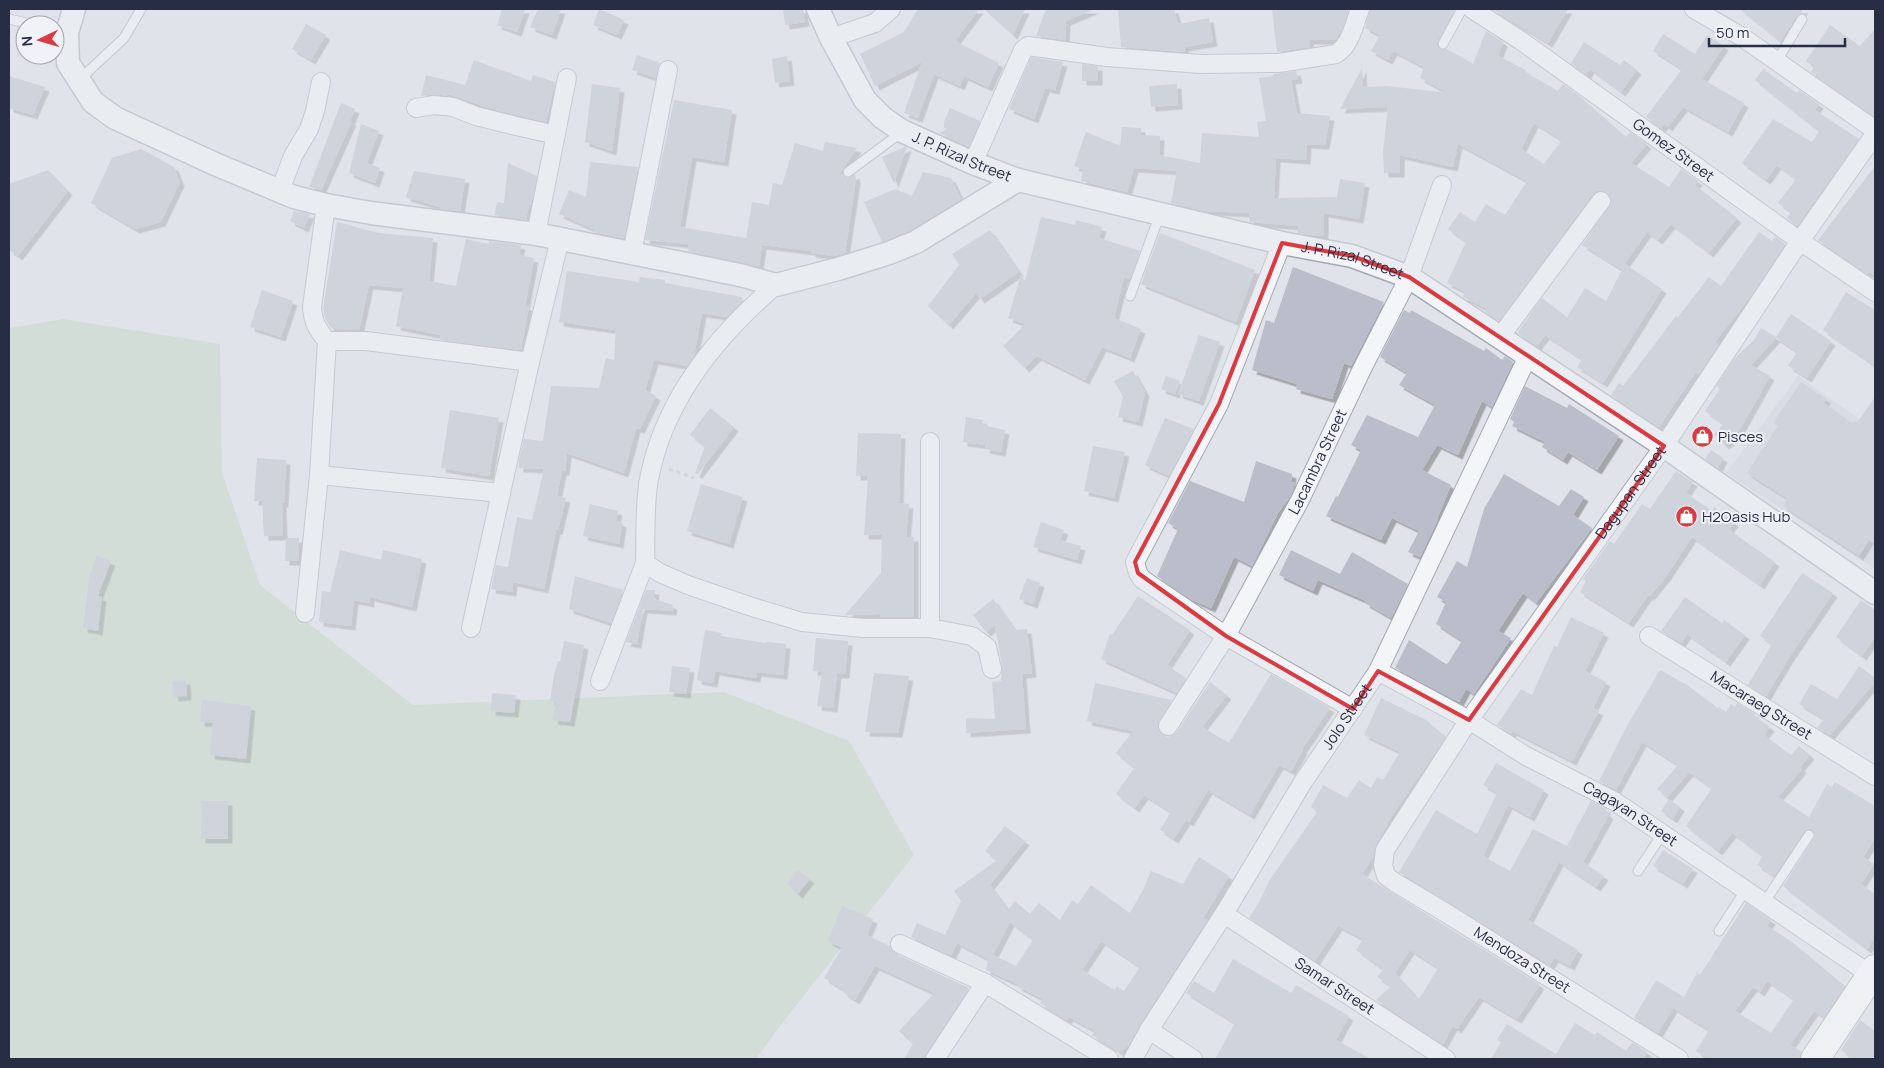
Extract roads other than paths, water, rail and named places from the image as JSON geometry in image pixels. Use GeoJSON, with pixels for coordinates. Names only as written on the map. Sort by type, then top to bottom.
{"type":"FeatureCollection","features":[{"type":"Feature","properties":{"kind":"main road"},"geometry":{"type":"LineString","coordinates":[[1815,1059],[1873,972]]}},
{"type":"Feature","properties":{"kind":"street"},"geometry":{"type":"LineString","coordinates":[[65,24],[74,9]]}},
{"type":"Feature","properties":{"kind":"street","name":"J. P. Rizal Street"},"geometry":{"type":"LineString","coordinates":[[818,9],[831,38],[866,100],[883,118],[902,131],[973,164],[1018,180],[1282,243],[1352,256],[1409,277],[1664,446],[1875,593]]}},
{"type":"Feature","properties":{"kind":"street"},"geometry":{"type":"LineString","coordinates":[[831,38],[875,23],[892,9]]}},
{"type":"Feature","properties":{"kind":"street"},"geometry":{"type":"LineString","coordinates":[[973,164],[1023,50],[1028,46],[1107,57],[1202,64],[1279,63],[1336,54],[1342,50],[1347,44],[1360,9]]}},
{"type":"Feature","properties":{"kind":"street","name":"Gomez Street"},"geometry":{"type":"LineString","coordinates":[[1472,9],[1520,40],[1800,241],[1875,292]]}},
{"type":"Feature","properties":{"kind":"street"},"geometry":{"type":"LineString","coordinates":[[1694,9],[1777,61],[1875,130]]}},
{"type":"Feature","properties":{"kind":"street"},"geometry":{"type":"LineString","coordinates":[[65,49],[68,63],[93,102],[115,118],[294,197],[371,213],[536,234],[744,276],[776,285]]}},
{"type":"Feature","properties":{"kind":"street"},"geometry":{"type":"LineString","coordinates":[[632,253],[668,70]]}},
{"type":"Feature","properties":{"kind":"street"},"geometry":{"type":"LineString","coordinates":[[536,234],[567,78]]}},
{"type":"Feature","properties":{"kind":"street"},"geometry":{"type":"LineString","coordinates":[[280,191],[293,156],[309,129],[321,82]]}},
{"type":"Feature","properties":{"kind":"street"},"geometry":{"type":"LineString","coordinates":[[416,108],[434,105],[453,107],[476,116],[556,135]]}},
{"type":"Feature","properties":{"kind":"street","name":"Dagupan Street"},"geometry":{"type":"LineString","coordinates":[[1385,850],[1469,720],[1664,446],[1800,241],[1875,134]]}},
{"type":"Feature","properties":{"kind":"street"},"geometry":{"type":"LineString","coordinates":[[600,681],[645,563],[649,481],[666,424],[678,397],[730,329],[746,310],[776,285],[838,270],[916,242],[1018,180]]}},
{"type":"Feature","properties":{"kind":"street","name":"Lacambra Street"},"geometry":{"type":"LineString","coordinates":[[1168,726],[1226,636],[1300,500],[1362,369],[1409,277],[1442,185]]}},
{"type":"Feature","properties":{"kind":"street"},"geometry":{"type":"LineString","coordinates":[[1500,338],[1601,201]]}},
{"type":"Feature","properties":{"kind":"street"},"geometry":{"type":"LineString","coordinates":[[305,613],[319,475],[327,341],[312,319],[312,307],[326,205]]}},
{"type":"Feature","properties":{"kind":"street"},"geometry":{"type":"LineString","coordinates":[[471,628],[530,362],[560,239]]}},
{"type":"Feature","properties":{"kind":"street"},"geometry":{"type":"LineString","coordinates":[[1282,243],[1219,404],[1135,562],[1142,579],[1226,636],[1353,709]]}},
{"type":"Feature","properties":{"kind":"street"},"geometry":{"type":"LineString","coordinates":[[327,341],[366,341],[530,362]]}},
{"type":"Feature","properties":{"kind":"street","name":"Jolo Street"},"geometry":{"type":"LineString","coordinates":[[1133,1059],[1149,1030],[1224,914],[1298,790],[1378,671],[1528,356]]}},
{"type":"Feature","properties":{"kind":"street"},"geometry":{"type":"LineString","coordinates":[[930,442],[930,628]]}},
{"type":"Feature","properties":{"kind":"street"},"geometry":{"type":"LineString","coordinates":[[319,475],[501,494]]}},
{"type":"Feature","properties":{"kind":"street"},"geometry":{"type":"LineString","coordinates":[[645,563],[660,573],[688,584],[749,606],[802,622],[863,628],[930,628],[972,636],[987,647],[992,669]]}},
{"type":"Feature","properties":{"kind":"street","name":"Macaraeg Street"},"geometry":{"type":"LineString","coordinates":[[1649,636],[1875,776]]}},
{"type":"Feature","properties":{"kind":"street","name":"Cagayan Street"},"geometry":{"type":"LineString","coordinates":[[1378,671],[1469,720],[1526,756],[1614,801],[1764,903],[1873,972]]}},
{"type":"Feature","properties":{"kind":"street","name":"Mendoza Street"},"geometry":{"type":"LineString","coordinates":[[1385,850],[1383,865],[1386,876],[1679,1059]]}},
{"type":"Feature","properties":{"kind":"street","name":"Samar Street"},"geometry":{"type":"LineString","coordinates":[[1224,914],[1446,1059]]}},
{"type":"Feature","properties":{"kind":"street"},"geometry":{"type":"LineString","coordinates":[[900,944],[985,983],[1109,1059]]}},
{"type":"Feature","properties":{"kind":"street"},"geometry":{"type":"LineString","coordinates":[[935,1059],[985,983]]}},
{"type":"Feature","properties":{"kind":"street"},"geometry":{"type":"LineString","coordinates":[[1149,1030],[1194,1059]]}},
{"type":"Feature","properties":{"kind":"lane"},"geometry":{"type":"LineString","coordinates":[[78,81],[124,38],[141,9]]}},
{"type":"Feature","properties":{"kind":"lane"},"geometry":{"type":"LineString","coordinates":[[1443,44],[1462,9]]}},
{"type":"Feature","properties":{"kind":"lane"},"geometry":{"type":"LineString","coordinates":[[1777,61],[1802,19]]}},
{"type":"Feature","properties":{"kind":"lane"},"geometry":{"type":"LineString","coordinates":[[848,172],[902,131]]}},
{"type":"Feature","properties":{"kind":"lane"},"geometry":{"type":"LineString","coordinates":[[1130,296],[1160,214]]}},
{"type":"Feature","properties":{"kind":"lane"},"geometry":{"type":"LineString","coordinates":[[1638,871],[1663,833]]}},
{"type":"Feature","properties":{"kind":"lane"},"geometry":{"type":"LineString","coordinates":[[1764,903],[1809,835]]}},
{"type":"Feature","properties":{"kind":"lane"},"geometry":{"type":"LineString","coordinates":[[1719,930],[1746,890]]}},
{"type":"Feature","properties":{"kind":"place","name":"Pisces"},"geometry":{"type":"Point","coordinates":[1702,437]}},
{"type":"Feature","properties":{"kind":"place","name":"H2Oasis Hub"},"geometry":{"type":"Point","coordinates":[1686,517]}}]}
